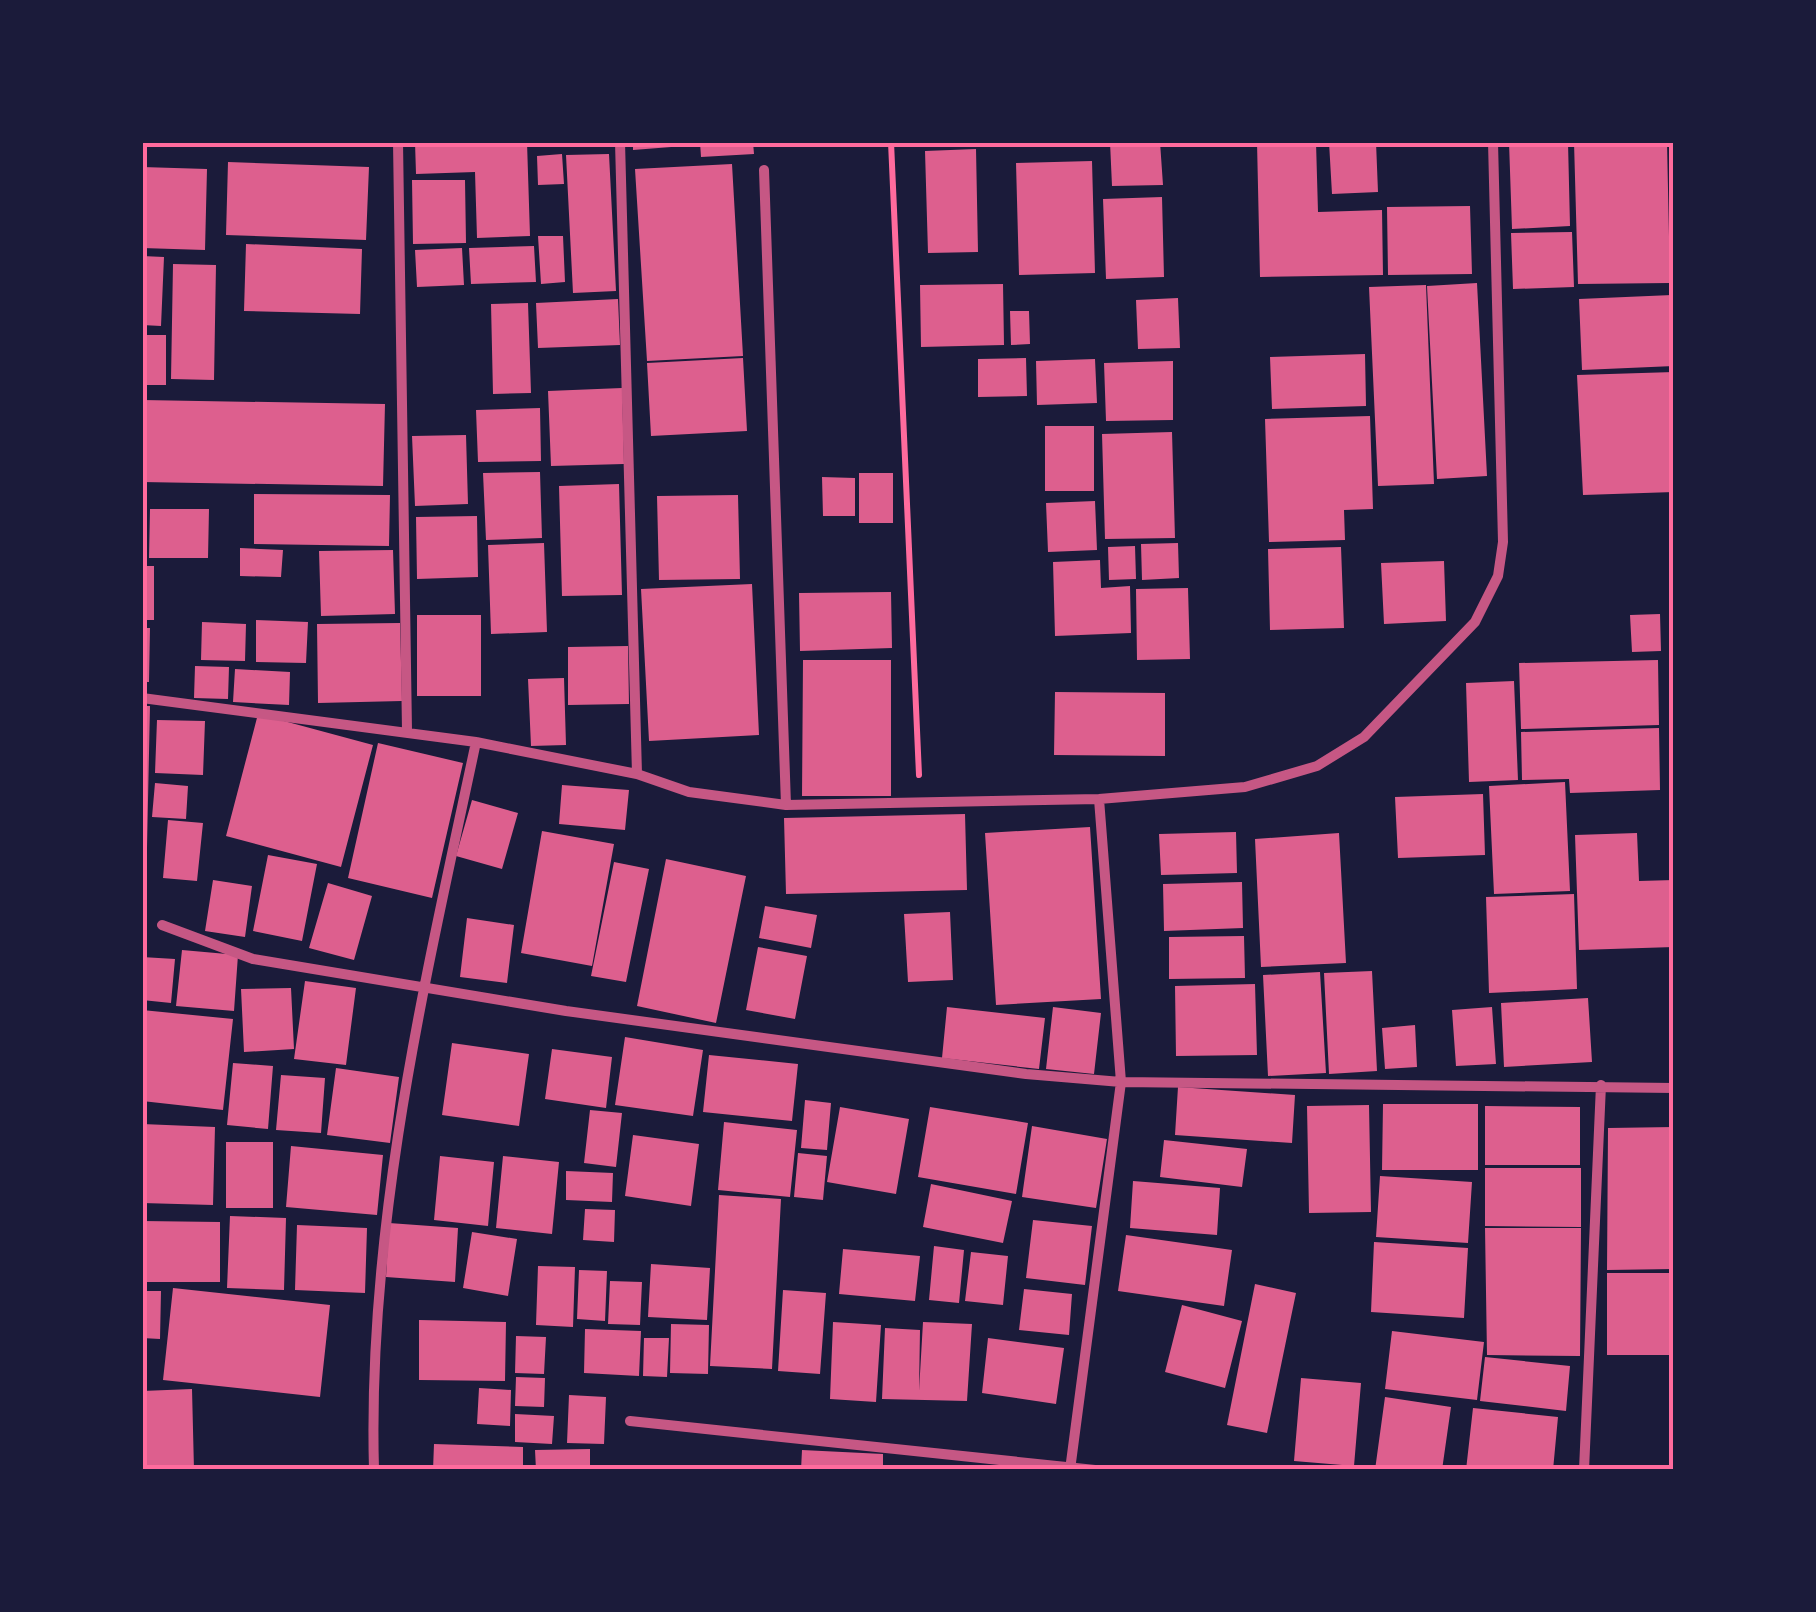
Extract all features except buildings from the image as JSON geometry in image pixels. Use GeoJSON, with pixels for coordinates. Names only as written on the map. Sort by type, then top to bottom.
{"type":"FeatureCollection","features":[{"type":"Feature","properties":{"kind":"street"},"geometry":{"type":"LineString","coordinates":[[398,142],[407,731]]}},
{"type":"Feature","properties":{"kind":"street"},"geometry":{"type":"LineString","coordinates":[[620,142],[637,774]]}},
{"type":"Feature","properties":{"kind":"street"},"geometry":{"type":"LineString","coordinates":[[142,698],[476,742],[637,774],[689,792],[786,805],[1099,799],[1244,787],[1317,766],[1364,737],[1462,635],[1488,602],[1498,576],[1503,542],[1493,142]]}},
{"type":"Feature","properties":{"kind":"street"},"geometry":{"type":"LineString","coordinates":[[764,170],[786,805]]}},
{"type":"Feature","properties":{"kind":"street"},"geometry":{"type":"LineString","coordinates":[[374,1470],[383,1237],[424,985],[476,742]]}},
{"type":"Feature","properties":{"kind":"street"},"geometry":{"type":"LineString","coordinates":[[1070,1468],[1121,1082],[1099,799]]}},
{"type":"Feature","properties":{"kind":"street"},"geometry":{"type":"LineString","coordinates":[[162,925],[254,959],[692,1030],[930,1063],[1121,1082],[1674,1088]]}},
{"type":"Feature","properties":{"kind":"street"},"geometry":{"type":"LineString","coordinates":[[1584,1470],[1602,1085]]}},
{"type":"Feature","properties":{"kind":"street"},"geometry":{"type":"LineString","coordinates":[[630,1421],[1095,1470]]}},
{"type":"Feature","properties":{"kind":"path"},"geometry":{"type":"LineString","coordinates":[[892,142],[920,802]]}}]}
